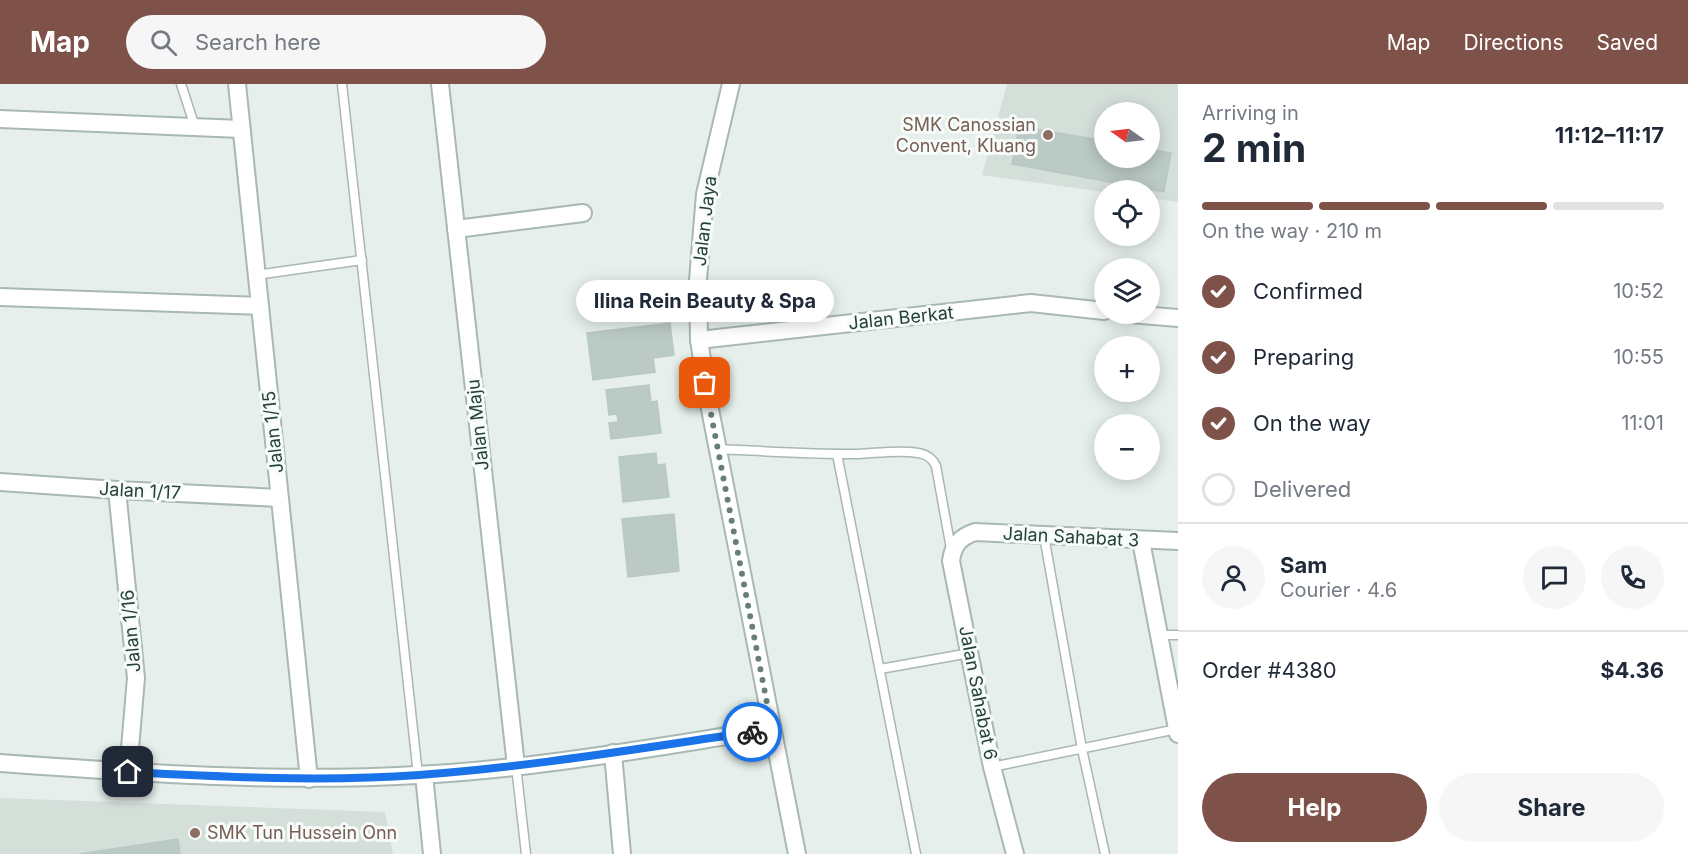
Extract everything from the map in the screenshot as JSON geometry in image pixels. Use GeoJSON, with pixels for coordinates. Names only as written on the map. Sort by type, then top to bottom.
{"type":"FeatureCollection","features":[{"type":"Feature","properties":{"kind":"street","name":"Jalan 1/15"},"geometry":{"type":"LineString","coordinates":[[237,84],[309,779]]}},
{"type":"Feature","properties":{"kind":"street","name":"Jalan Maju"},"geometry":{"type":"LineString","coordinates":[[440,84],[516,766]]}},
{"type":"Feature","properties":{"kind":"street","name":"Jalan Jaya"},"geometry":{"type":"LineString","coordinates":[[731,84],[705,194],[698,280],[699,340],[717,449],[797,854]]}},
{"type":"Feature","properties":{"kind":"street"},"geometry":{"type":"LineString","coordinates":[[0,119],[241,129]]}},
{"type":"Feature","properties":{"kind":"street"},"geometry":{"type":"LineString","coordinates":[[456,229],[583,213]]}},
{"type":"Feature","properties":{"kind":"street"},"geometry":{"type":"LineString","coordinates":[[0,297],[260,306]]}},
{"type":"Feature","properties":{"kind":"street","name":"Jalan Berkat"},"geometry":{"type":"LineString","coordinates":[[699,340],[1031,303],[1094,310]]}},
{"type":"Feature","properties":{"kind":"street"},"geometry":{"type":"LineString","coordinates":[[1160,316],[1178,318]]}},
{"type":"Feature","properties":{"kind":"street","name":"Jalan 1/17"},"geometry":{"type":"LineString","coordinates":[[0,482],[279,498]]}},
{"type":"Feature","properties":{"kind":"street","name":"Jalan 1/16"},"geometry":{"type":"LineString","coordinates":[[117,490],[136,678],[128,772]]}},
{"type":"Feature","properties":{"kind":"street","name":"Jalan Sahabat 3"},"geometry":{"type":"LineString","coordinates":[[952,552],[965,536],[975,532],[1178,541]]}},
{"type":"Feature","properties":{"kind":"street"},"geometry":{"type":"LineString","coordinates":[[1141,541],[1178,731]]}},
{"type":"Feature","properties":{"kind":"street","name":"Jalan Sahabat 6"},"geometry":{"type":"LineString","coordinates":[[952,552],[951,561],[993,767],[1015,854]]}},
{"type":"Feature","properties":{"kind":"street"},"geometry":{"type":"LineString","coordinates":[[0,763],[128,772],[309,779],[421,775],[516,766],[772,729]]}},
{"type":"Feature","properties":{"kind":"street"},"geometry":{"type":"LineString","coordinates":[[613,753],[622,854]]}},
{"type":"Feature","properties":{"kind":"street"},"geometry":{"type":"LineString","coordinates":[[421,775],[432,854]]}},
{"type":"Feature","properties":{"kind":"lane"},"geometry":{"type":"LineString","coordinates":[[181,84],[195,128]]}},
{"type":"Feature","properties":{"kind":"lane"},"geometry":{"type":"LineString","coordinates":[[342,84],[421,775]]}},
{"type":"Feature","properties":{"kind":"lane"},"geometry":{"type":"LineString","coordinates":[[256,275],[362,260]]}},
{"type":"Feature","properties":{"kind":"lane"},"geometry":{"type":"LineString","coordinates":[[717,449],[837,454],[918,453],[934,461],[952,552]]}},
{"type":"Feature","properties":{"kind":"lane"},"geometry":{"type":"LineString","coordinates":[[837,454],[916,854]]}},
{"type":"Feature","properties":{"kind":"lane"},"geometry":{"type":"LineString","coordinates":[[1044,536],[1082,749],[1105,854]]}},
{"type":"Feature","properties":{"kind":"lane"},"geometry":{"type":"LineString","coordinates":[[1159,635],[1178,635]]}},
{"type":"Feature","properties":{"kind":"lane"},"geometry":{"type":"LineString","coordinates":[[880,669],[970,653]]}},
{"type":"Feature","properties":{"kind":"lane"},"geometry":{"type":"LineString","coordinates":[[993,767],[1178,731]]}},
{"type":"Feature","properties":{"kind":"lane"},"geometry":{"type":"LineString","coordinates":[[516,766],[526,854]]}},
{"type":"Feature","properties":{"kind":"shaded area","name":"SMK Canossian Convent, Kluang"},"geometry":{"type":"Polygon","coordinates":[[[1007,84],[1178,84],[1178,202],[1160,200],[1160,180],[1094,180],[1094,191],[982,175],[1007,84]]]}},
{"type":"Feature","properties":{"kind":"shaded area","name":"SMK Tun Hussein Onn"},"geometry":{"type":"Polygon","coordinates":[[[0,798],[385,812],[393,854],[0,854],[0,798]]]}},
{"type":"Feature","properties":{"kind":"building"},"geometry":{"type":"Polygon","coordinates":[[[1019,126],[1094,139],[1094,168],[1160,168],[1160,151],[1171,153],[1164,192],[1160,191],[1160,180],[1099,180],[1012,164],[1019,126]]]}},
{"type":"Feature","properties":{"kind":"building"},"geometry":{"type":"Polygon","coordinates":[[[670,323],[674,355],[653,358],[655,372],[593,380],[587,333],[670,323]]]}},
{"type":"Feature","properties":{"kind":"building"},"geometry":{"type":"Polygon","coordinates":[[[649,385],[651,402],[657,401],[661,433],[611,439],[609,423],[618,422],[617,414],[609,415],[606,390],[649,385]]]}},
{"type":"Feature","properties":{"kind":"building"},"geometry":{"type":"Polygon","coordinates":[[[656,453],[657,465],[665,464],[669,497],[623,502],[619,457],[656,453]]]}},
{"type":"Feature","properties":{"kind":"building"},"geometry":{"type":"Polygon","coordinates":[[[674,514],[679,571],[628,577],[622,519],[674,514]]]}},
{"type":"Feature","properties":{"kind":"building"},"geometry":{"type":"Polygon","coordinates":[[[178,839],[180,854],[79,854],[178,839]]]}},
{"type":"Feature","properties":{"kind":"way so far"},"geometry":{"type":"LineString","coordinates":[[705,383],[772,729],[752,732]]}},
{"type":"Feature","properties":{"kind":"place","name":"SMK Canossian Convent, Kluang"},"geometry":{"type":"Point","coordinates":[1048,135]}},
{"type":"Feature","properties":{"kind":"place","name":"Ilina Rein Beauty & Spa"},"geometry":{"type":"Point","coordinates":[705,383]}},
{"type":"Feature","properties":{"kind":"place","name":"SMK Tun Hussein Onn"},"geometry":{"type":"Point","coordinates":[195,833]}},
{"type":"Feature","properties":{"kind":"route"},"geometry":{"type":"LineString","coordinates":[[128,772],[309,779],[418,775],[516,766],[752,732]]}}]}
